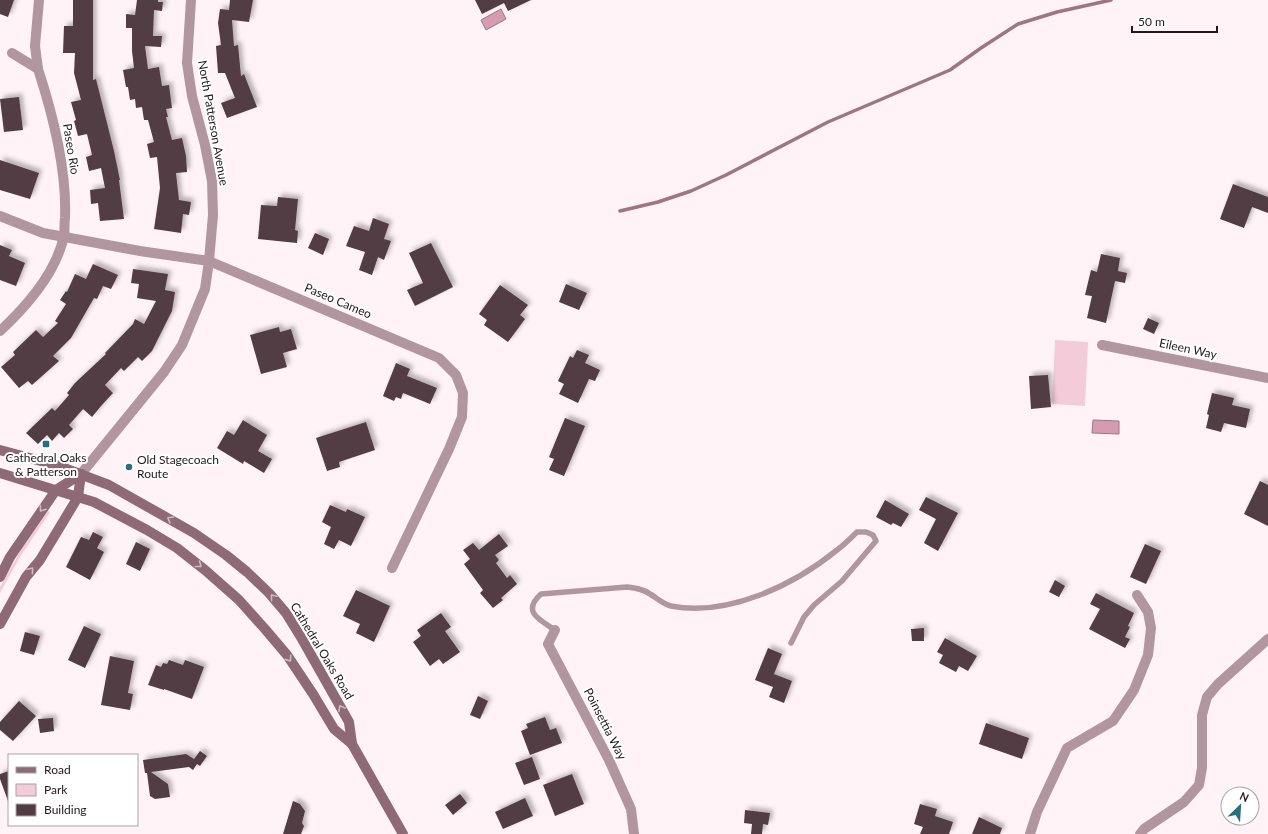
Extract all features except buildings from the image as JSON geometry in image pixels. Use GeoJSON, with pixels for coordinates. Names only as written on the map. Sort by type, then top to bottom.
{"type":"FeatureCollection","features":[{"type":"Feature","properties":{"kind":"main road","name":"Cathedral Oaks Road"},"geometry":{"type":"LineString","coordinates":[[0,450],[56,465],[109,485],[194,533],[226,555],[247,572],[269,593],[286,613],[302,639],[349,722],[352,744]]}},
{"type":"Feature","properties":{"kind":"main road","name":"Cathedral Oaks Road"},"geometry":{"type":"LineString","coordinates":[[0,473],[94,502],[147,530],[177,548],[239,600],[287,655],[334,728],[352,744],[403,834]]}},
{"type":"Feature","properties":{"kind":"main road","name":"North Patterson Avenue"},"geometry":{"type":"LineString","coordinates":[[0,577],[10,557],[56,490],[81,474]]}},
{"type":"Feature","properties":{"kind":"main road"},"geometry":{"type":"LineString","coordinates":[[0,624],[26,577],[40,560],[78,497],[81,474]]}},
{"type":"Feature","properties":{"kind":"street","name":"Paseo Rio"},"geometry":{"type":"LineString","coordinates":[[0,331],[28,302],[47,276],[64,236],[66,196],[53,117],[38,69],[35,46],[39,0]]}},
{"type":"Feature","properties":{"kind":"street","name":"North Patterson Avenue"},"geometry":{"type":"LineString","coordinates":[[81,474],[164,372],[182,345],[205,289],[210,261],[213,215],[212,181],[205,145],[192,96],[187,63],[191,0]]}},
{"type":"Feature","properties":{"kind":"street"},"geometry":{"type":"LineString","coordinates":[[12,53],[38,69]]}},
{"type":"Feature","properties":{"kind":"street","name":"Paseo Cameo"},"geometry":{"type":"LineString","coordinates":[[0,216],[43,232],[140,251],[210,261],[439,358],[456,375],[463,393],[462,417],[449,449],[392,568]]}},
{"type":"Feature","properties":{"kind":"street","name":"Eileen Way"},"geometry":{"type":"LineString","coordinates":[[1102,345],[1268,378]]}},
{"type":"Feature","properties":{"kind":"street"},"geometry":{"type":"LineString","coordinates":[[1030,834],[1037,812],[1067,748],[1113,721],[1134,690],[1148,655],[1151,628],[1148,612],[1137,595]]}},
{"type":"Feature","properties":{"kind":"street","name":"Poinsettia Way"},"geometry":{"type":"LineString","coordinates":[[555,630],[548,644],[609,760],[631,809],[634,834]]}},
{"type":"Feature","properties":{"kind":"street"},"geometry":{"type":"LineString","coordinates":[[1140,834],[1144,829],[1184,802],[1199,785],[1202,768],[1202,715],[1207,697],[1218,684],[1268,639]]}},
{"type":"Feature","properties":{"kind":"lane"},"geometry":{"type":"LineString","coordinates":[[555,630],[535,616],[532,610],[533,603],[541,594],[627,587],[641,589],[668,606],[683,608],[727,606],[779,587],[804,573],[837,550],[857,532],[866,532],[873,535],[876,541],[842,581],[814,605],[804,617],[791,644]]}},
{"type":"Feature","properties":{"kind":"green space"},"geometry":{"type":"Polygon","coordinates":[[[1055,340],[1088,342],[1085,406],[1052,404],[1055,340]]]}},
{"type":"Feature","properties":{"kind":"green space"},"geometry":{"type":"Polygon","coordinates":[[[48,511],[50,512],[20,557],[0,593],[0,587],[22,548],[48,511]]]}},
{"type":"Feature","properties":{"kind":"shaded area"},"geometry":{"type":"Polygon","coordinates":[[[501,9],[506,19],[486,30],[481,20],[501,9]]]}},
{"type":"Feature","properties":{"kind":"shaded area"},"geometry":{"type":"Polygon","coordinates":[[[1093,420],[1119,421],[1119,434],[1092,433],[1093,420]]]}},
{"type":"Feature","properties":{"kind":"waterway"},"geometry":{"type":"LineString","coordinates":[[620,211],[658,202],[691,191],[726,175],[828,122],[950,70],[1018,24],[1057,12],[1111,0]]}},
{"type":"Feature","properties":{"kind":"place","name":"Cathedral Oaks & Patterson"},"geometry":{"type":"Point","coordinates":[46,444]}},
{"type":"Feature","properties":{"kind":"place","name":"Old Stagecoach Route"},"geometry":{"type":"Point","coordinates":[129,467]}}]}
